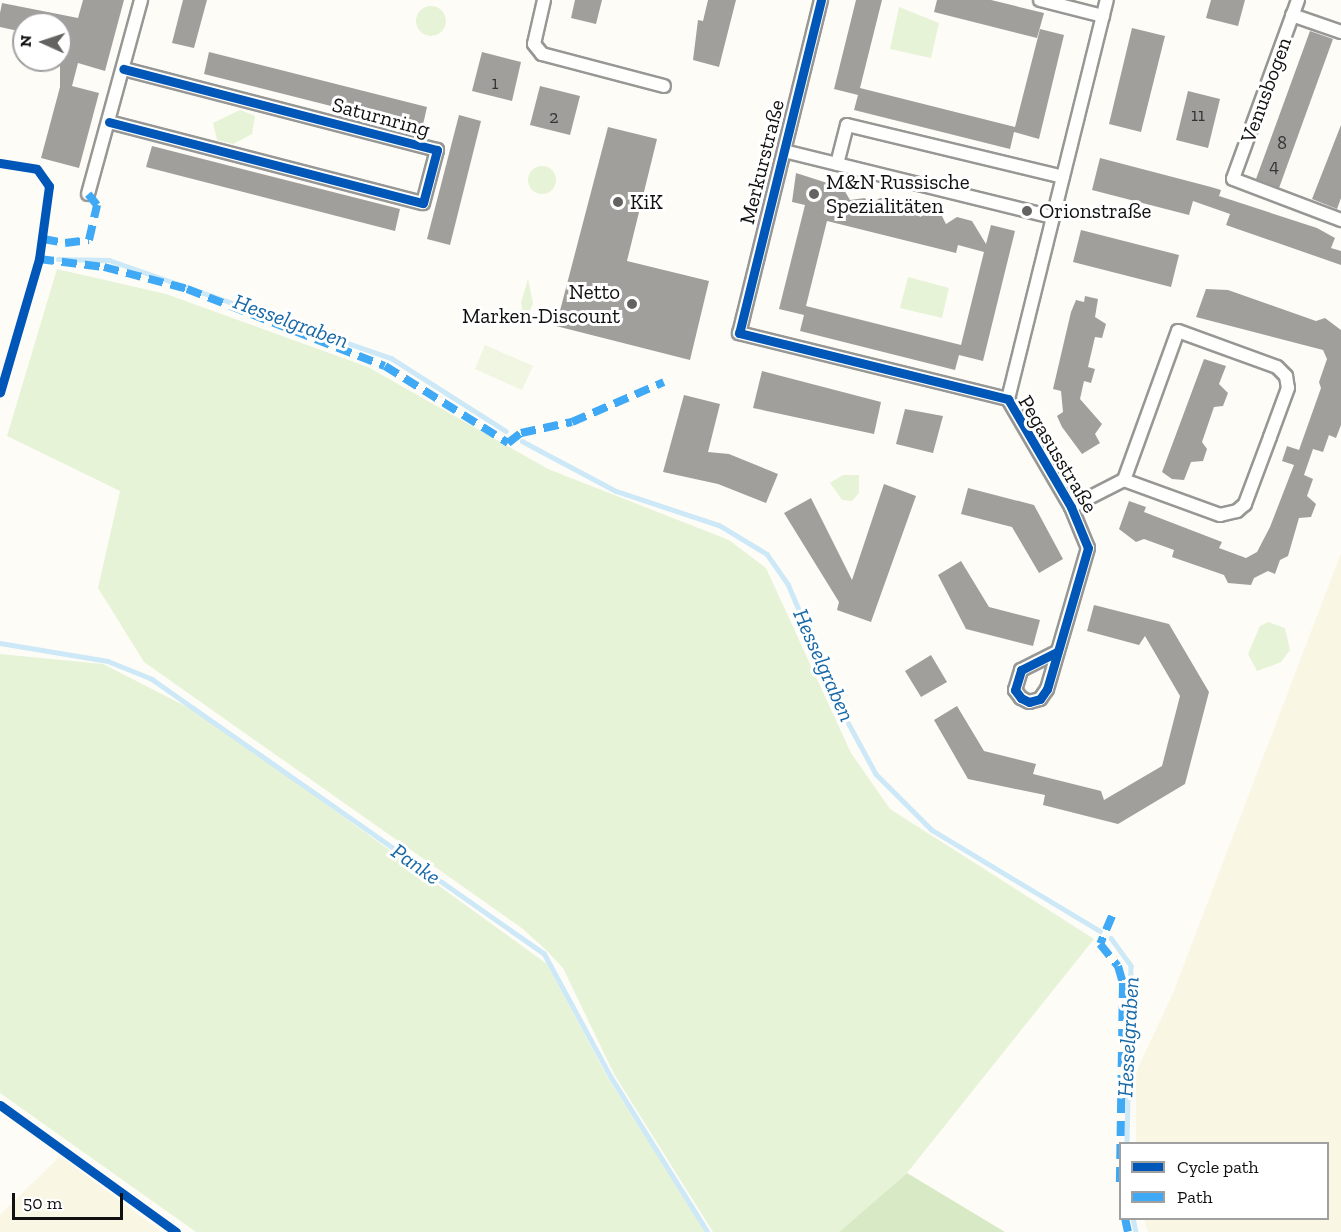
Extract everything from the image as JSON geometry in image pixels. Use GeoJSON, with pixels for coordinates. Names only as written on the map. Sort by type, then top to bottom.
{"type":"FeatureCollection","features":[{"type":"Feature","properties":{"kind":"street"},"geometry":{"type":"LineString","coordinates":[[88,194],[110,122],[141,0]]}},
{"type":"Feature","properties":{"kind":"street"},"geometry":{"type":"LineString","coordinates":[[544,0],[534,44],[542,54],[664,86]]}},
{"type":"Feature","properties":{"kind":"street","name":"Merkurstraße"},"geometry":{"type":"LineString","coordinates":[[739,333],[821,0]]}},
{"type":"Feature","properties":{"kind":"street"},"geometry":{"type":"LineString","coordinates":[[1040,0],[1103,16]]}},
{"type":"Feature","properties":{"kind":"street"},"geometry":{"type":"LineString","coordinates":[[1008,399],[1107,0]]}},
{"type":"Feature","properties":{"kind":"street","name":"Venusbogen"},"geometry":{"type":"LineString","coordinates":[[1298,0],[1233,179],[1341,220]]}},
{"type":"Feature","properties":{"kind":"street"},"geometry":{"type":"LineString","coordinates":[[1292,15],[1341,32]]}},
{"type":"Feature","properties":{"kind":"street","name":"Saturnring"},"geometry":{"type":"LineString","coordinates":[[110,122],[423,203],[437,150],[123,69]]}},
{"type":"Feature","properties":{"kind":"street"},"geometry":{"type":"LineString","coordinates":[[837,164],[847,125],[1063,177]]}},
{"type":"Feature","properties":{"kind":"street"},"geometry":{"type":"LineString","coordinates":[[784,150],[1053,217]]}},
{"type":"Feature","properties":{"kind":"street"},"geometry":{"type":"LineString","coordinates":[[1071,507],[1124,480],[1178,331],[1277,367],[1286,376],[1287,388],[1274,427],[1245,504],[1237,511],[1220,515],[1124,480]]}},
{"type":"Feature","properties":{"kind":"street","name":"Pegasusstraße"},"geometry":{"type":"LineString","coordinates":[[739,333],[1008,399],[1071,507],[1088,548],[1057,652]]}},
{"type":"Feature","properties":{"kind":"shaded area"},"geometry":{"type":"Polygon","coordinates":[[[1341,553],[1341,1232],[1148,1232],[1144,1220],[1329,1220],[1329,1142],[1136,1142],[1136,1072],[1173,993],[1341,553]]]}},
{"type":"Feature","properties":{"kind":"shaded area"},"geometry":{"type":"Polygon","coordinates":[[[60,1156],[162,1232],[0,1232],[0,1215],[60,1156]]]}},
{"type":"Feature","properties":{"kind":"green space"},"geometry":{"type":"Polygon","coordinates":[[[431,6],[442,10],[446,21],[442,32],[431,36],[420,32],[416,21],[420,10],[431,6]]]}},
{"type":"Feature","properties":{"kind":"green space"},"geometry":{"type":"Polygon","coordinates":[[[899,7],[939,23],[931,58],[890,49],[899,7]]]}},
{"type":"Feature","properties":{"kind":"green space"},"geometry":{"type":"Polygon","coordinates":[[[240,110],[255,116],[252,134],[233,144],[217,140],[213,123],[240,110]]]}},
{"type":"Feature","properties":{"kind":"green space"},"geometry":{"type":"Polygon","coordinates":[[[542,166],[552,170],[556,180],[552,190],[542,194],[532,190],[528,180],[532,170],[542,166]]]}},
{"type":"Feature","properties":{"kind":"green space"},"geometry":{"type":"Polygon","coordinates":[[[57,269],[166,294],[368,367],[548,469],[729,540],[766,568],[851,753],[890,809],[1094,939],[907,1173],[839,1232],[713,1232],[614,1074],[563,968],[546,950],[523,929],[144,662],[98,588],[120,491],[7,436],[57,269]]]}},
{"type":"Feature","properties":{"kind":"green space"},"geometry":{"type":"Polygon","coordinates":[[[908,277],[949,288],[942,318],[900,308],[908,277]]]}},
{"type":"Feature","properties":{"kind":"green space"},"geometry":{"type":"Polygon","coordinates":[[[528,279],[533,303],[525,324],[521,303],[528,279]]]}},
{"type":"Feature","properties":{"kind":"green space"},"geometry":{"type":"Polygon","coordinates":[[[485,345],[533,366],[522,390],[475,369],[485,345]]]}},
{"type":"Feature","properties":{"kind":"green space"},"geometry":{"type":"Polygon","coordinates":[[[843,475],[859,475],[859,493],[852,501],[842,500],[830,483],[843,475]]]}},
{"type":"Feature","properties":{"kind":"green space"},"geometry":{"type":"Polygon","coordinates":[[[1268,622],[1285,628],[1290,650],[1281,662],[1257,671],[1248,654],[1260,626],[1268,622]]]}},
{"type":"Feature","properties":{"kind":"green space"},"geometry":{"type":"Polygon","coordinates":[[[0,654],[103,664],[203,715],[547,964],[608,1078],[706,1232],[196,1232],[0,1093],[0,654]]]}},
{"type":"Feature","properties":{"kind":"green space"},"geometry":{"type":"Polygon","coordinates":[[[907,1173],[1005,1232],[839,1232],[907,1173]]]}},
{"type":"Feature","properties":{"kind":"building"},"geometry":{"type":"Polygon","coordinates":[[[83,0],[124,0],[105,71],[78,63],[72,86],[99,93],[79,168],[41,158],[60,87],[60,72],[72,72],[72,17],[78,18],[83,0]]]}},
{"type":"Feature","properties":{"kind":"building"},"geometry":{"type":"Polygon","coordinates":[[[183,0],[207,0],[194,48],[172,43],[183,0]]]}},
{"type":"Feature","properties":{"kind":"building"},"geometry":{"type":"Polygon","coordinates":[[[575,0],[602,0],[596,24],[571,18],[575,0]]]}},
{"type":"Feature","properties":{"kind":"building"},"geometry":{"type":"Polygon","coordinates":[[[708,0],[736,0],[719,67],[693,60],[698,20],[703,21],[708,0]]]}},
{"type":"Feature","properties":{"kind":"building"},"geometry":{"type":"Polygon","coordinates":[[[856,0],[882,0],[860,88],[1015,127],[1040,29],[1064,35],[1039,139],[1014,132],[1010,149],[854,110],[858,95],[834,89],[856,0]]]}},
{"type":"Feature","properties":{"kind":"building"},"geometry":{"type":"Polygon","coordinates":[[[937,0],[991,0],[1044,13],[1037,38],[934,12],[937,0]]]}},
{"type":"Feature","properties":{"kind":"building"},"geometry":{"type":"Polygon","coordinates":[[[1211,0],[1245,0],[1238,26],[1206,18],[1211,0]]]}},
{"type":"Feature","properties":{"kind":"building"},"geometry":{"type":"Polygon","coordinates":[[[2,3],[48,12],[12,12],[12,30],[0,27],[2,3]]]}},
{"type":"Feature","properties":{"kind":"building"},"geometry":{"type":"Polygon","coordinates":[[[1132,28],[1165,36],[1141,132],[1109,124],[1132,28]]]}},
{"type":"Feature","properties":{"kind":"building"},"geometry":{"type":"Polygon","coordinates":[[[1310,31],[1333,39],[1279,188],[1256,179],[1310,31]]]}},
{"type":"Feature","properties":{"kind":"building"},"geometry":{"type":"Polygon","coordinates":[[[209,52],[427,107],[422,129],[204,74],[209,52]]]}},
{"type":"Feature","properties":{"kind":"building"},"geometry":{"type":"Polygon","coordinates":[[[482,52],[521,62],[512,101],[472,91],[482,52]]]}},
{"type":"Feature","properties":{"kind":"building"},"geometry":{"type":"Polygon","coordinates":[[[540,86],[580,96],[570,135],[530,125],[540,86]]]}},
{"type":"Feature","properties":{"kind":"building"},"geometry":{"type":"Polygon","coordinates":[[[1188,91],[1220,99],[1208,148],[1176,140],[1188,91]]]}},
{"type":"Feature","properties":{"kind":"building"},"geometry":{"type":"Polygon","coordinates":[[[459,115],[481,121],[450,245],[427,239],[459,115]]]}},
{"type":"Feature","properties":{"kind":"building"},"geometry":{"type":"Polygon","coordinates":[[[1341,125],[1341,198],[1337,209],[1312,199],[1341,125]]]}},
{"type":"Feature","properties":{"kind":"building","name":"Netto Marken-Discount"},"geometry":{"type":"Polygon","coordinates":[[[608,127],[657,139],[627,261],[709,281],[690,360],[556,326],[608,127]]]}},
{"type":"Feature","properties":{"kind":"building"},"geometry":{"type":"Polygon","coordinates":[[[152,146],[400,209],[395,231],[146,167],[152,146]]]}},
{"type":"Feature","properties":{"kind":"building"},"geometry":{"type":"Polygon","coordinates":[[[1100,158],[1221,190],[1219,196],[1317,228],[1335,238],[1331,248],[1341,251],[1341,265],[1226,225],[1230,214],[1193,201],[1189,215],[1092,190],[1100,158]]]}},
{"type":"Feature","properties":{"kind":"building"},"geometry":{"type":"Polygon","coordinates":[[[796,173],[843,188],[850,200],[865,198],[869,205],[880,198],[895,201],[901,213],[917,211],[920,217],[932,211],[940,212],[946,224],[957,217],[972,221],[986,244],[991,225],[1015,231],[983,361],[959,355],[955,370],[800,331],[804,315],[779,309],[805,205],[792,202],[796,173]],[[827,221],[804,314],[806,306],[961,345],[984,252],[958,245],[956,253],[827,221]]]}},
{"type":"Feature","properties":{"kind":"building"},"geometry":{"type":"Polygon","coordinates":[[[1081,230],[1179,255],[1171,287],[1073,262],[1081,230]]]}},
{"type":"Feature","properties":{"kind":"building"},"geometry":{"type":"Polygon","coordinates":[[[1206,289],[1228,290],[1316,321],[1325,318],[1341,330],[1341,425],[1336,438],[1329,435],[1323,452],[1313,449],[1304,475],[1313,479],[1307,496],[1316,504],[1311,517],[1299,518],[1288,556],[1280,560],[1275,574],[1268,571],[1254,578],[1251,585],[1228,583],[1224,575],[1172,557],[1174,550],[1144,539],[1136,542],[1119,529],[1129,501],[1146,507],[1144,512],[1222,542],[1219,548],[1246,558],[1257,552],[1270,527],[1294,465],[1282,461],[1287,446],[1299,450],[1321,388],[1319,382],[1327,359],[1323,350],[1196,317],[1206,289]]]}},
{"type":"Feature","properties":{"kind":"building"},"geometry":{"type":"Polygon","coordinates":[[[1085,296],[1098,299],[1095,317],[1106,324],[1102,338],[1095,337],[1088,367],[1095,369],[1091,383],[1084,381],[1080,399],[1102,424],[1095,434],[1100,443],[1082,454],[1062,427],[1057,416],[1063,412],[1061,391],[1053,389],[1071,312],[1076,300],[1084,302],[1085,296]]]}},
{"type":"Feature","properties":{"kind":"building"},"geometry":{"type":"Polygon","coordinates":[[[1204,359],[1226,366],[1219,384],[1228,393],[1223,406],[1214,407],[1202,442],[1207,449],[1203,461],[1191,462],[1184,480],[1172,479],[1162,472],[1204,359]]]}},
{"type":"Feature","properties":{"kind":"building"},"geometry":{"type":"Polygon","coordinates":[[[762,371],[881,402],[874,434],[753,408],[762,371]]]}},
{"type":"Feature","properties":{"kind":"building"},"geometry":{"type":"Polygon","coordinates":[[[684,395],[720,404],[708,452],[729,454],[778,474],[766,503],[718,484],[663,472],[684,395]]]}},
{"type":"Feature","properties":{"kind":"building"},"geometry":{"type":"Polygon","coordinates":[[[905,409],[943,416],[933,453],[896,444],[905,409]]]}},
{"type":"Feature","properties":{"kind":"building"},"geometry":{"type":"Polygon","coordinates":[[[884,484],[916,496],[871,622],[837,610],[839,602],[784,513],[811,498],[852,580],[884,484]]]}},
{"type":"Feature","properties":{"kind":"building"},"geometry":{"type":"Polygon","coordinates":[[[968,488],[1034,505],[1063,559],[1039,573],[1012,527],[961,514],[968,488]]]}},
{"type":"Feature","properties":{"kind":"building"},"geometry":{"type":"Polygon","coordinates":[[[961,561],[989,607],[1040,620],[1033,646],[966,629],[938,575],[961,561]]]}},
{"type":"Feature","properties":{"kind":"building"},"geometry":{"type":"Polygon","coordinates":[[[1094,605],[1169,624],[1209,692],[1185,784],[1118,824],[1043,805],[1045,795],[968,779],[934,720],[957,706],[984,751],[1036,764],[1033,774],[1101,791],[1104,800],[1162,766],[1180,696],[1145,636],[1139,645],[1087,631],[1094,605]]]}},
{"type":"Feature","properties":{"kind":"building"},"geometry":{"type":"Polygon","coordinates":[[[931,655],[947,682],[921,697],[905,671],[931,655]]]}},
{"type":"Feature","properties":{"kind":"waterway","name":"Hesselgraben"},"geometry":{"type":"LineString","coordinates":[[58,259],[109,260],[391,358],[506,431]]}},
{"type":"Feature","properties":{"kind":"waterway","name":"Hesselgraben"},"geometry":{"type":"LineString","coordinates":[[522,441],[616,491],[719,525],[767,554],[788,584],[844,715],[876,774],[932,830],[1100,931]]}},
{"type":"Feature","properties":{"kind":"waterway","name":"Panke"},"geometry":{"type":"LineString","coordinates":[[0,643],[108,661],[152,679],[544,953],[611,1077],[708,1232]]}},
{"type":"Feature","properties":{"kind":"waterway","name":"Hesselgraben"},"geometry":{"type":"LineString","coordinates":[[1111,938],[1131,966],[1127,1142]]}},
{"type":"Feature","properties":{"kind":"waterway","name":"Hesselgraben"},"geometry":{"type":"LineString","coordinates":[[1133,1220],[1136,1232]]}},
{"type":"Feature","properties":{"kind":"marked path"},"geometry":{"type":"LineString","coordinates":[[43,239],[65,243],[89,240],[97,205],[88,194]]}},
{"type":"Feature","properties":{"kind":"marked path"},"geometry":{"type":"LineString","coordinates":[[39,259],[104,267],[187,289],[385,366],[508,443],[521,433],[572,422],[664,382]]}},
{"type":"Feature","properties":{"kind":"marked path"},"geometry":{"type":"LineString","coordinates":[[1112,916],[1100,944],[1118,966],[1123,983],[1121,1142]]}},
{"type":"Feature","properties":{"kind":"marked path"},"geometry":{"type":"LineString","coordinates":[[1125,1220],[1128,1232]]}},
{"type":"Feature","properties":{"kind":"cycle path"},"geometry":{"type":"LineString","coordinates":[[821,0],[739,333],[1008,399],[1071,507],[1088,548],[1047,689],[1040,699],[1029,702],[1021,698],[1015,690],[1021,670],[1057,652]]}},
{"type":"Feature","properties":{"kind":"cycle path"},"geometry":{"type":"LineString","coordinates":[[109,122],[423,203],[437,150],[123,69]]}},
{"type":"Feature","properties":{"kind":"cycle path"},"geometry":{"type":"LineString","coordinates":[[0,163],[37,169],[49,186],[39,259],[0,392]]}},
{"type":"Feature","properties":{"kind":"cycle path"},"geometry":{"type":"LineString","coordinates":[[0,1105],[176,1232]]}},
{"type":"Feature","properties":{"kind":"place","name":"M&N Russische Spezialitäten"},"geometry":{"type":"Point","coordinates":[814,194]}},
{"type":"Feature","properties":{"kind":"place","name":"KiK"},"geometry":{"type":"Point","coordinates":[618,202]}},
{"type":"Feature","properties":{"kind":"place","name":"Orionstraße"},"geometry":{"type":"Point","coordinates":[1027,211]}},
{"type":"Feature","properties":{"kind":"place","name":"Netto Marken-Discount"},"geometry":{"type":"Point","coordinates":[632,304]}}]}
